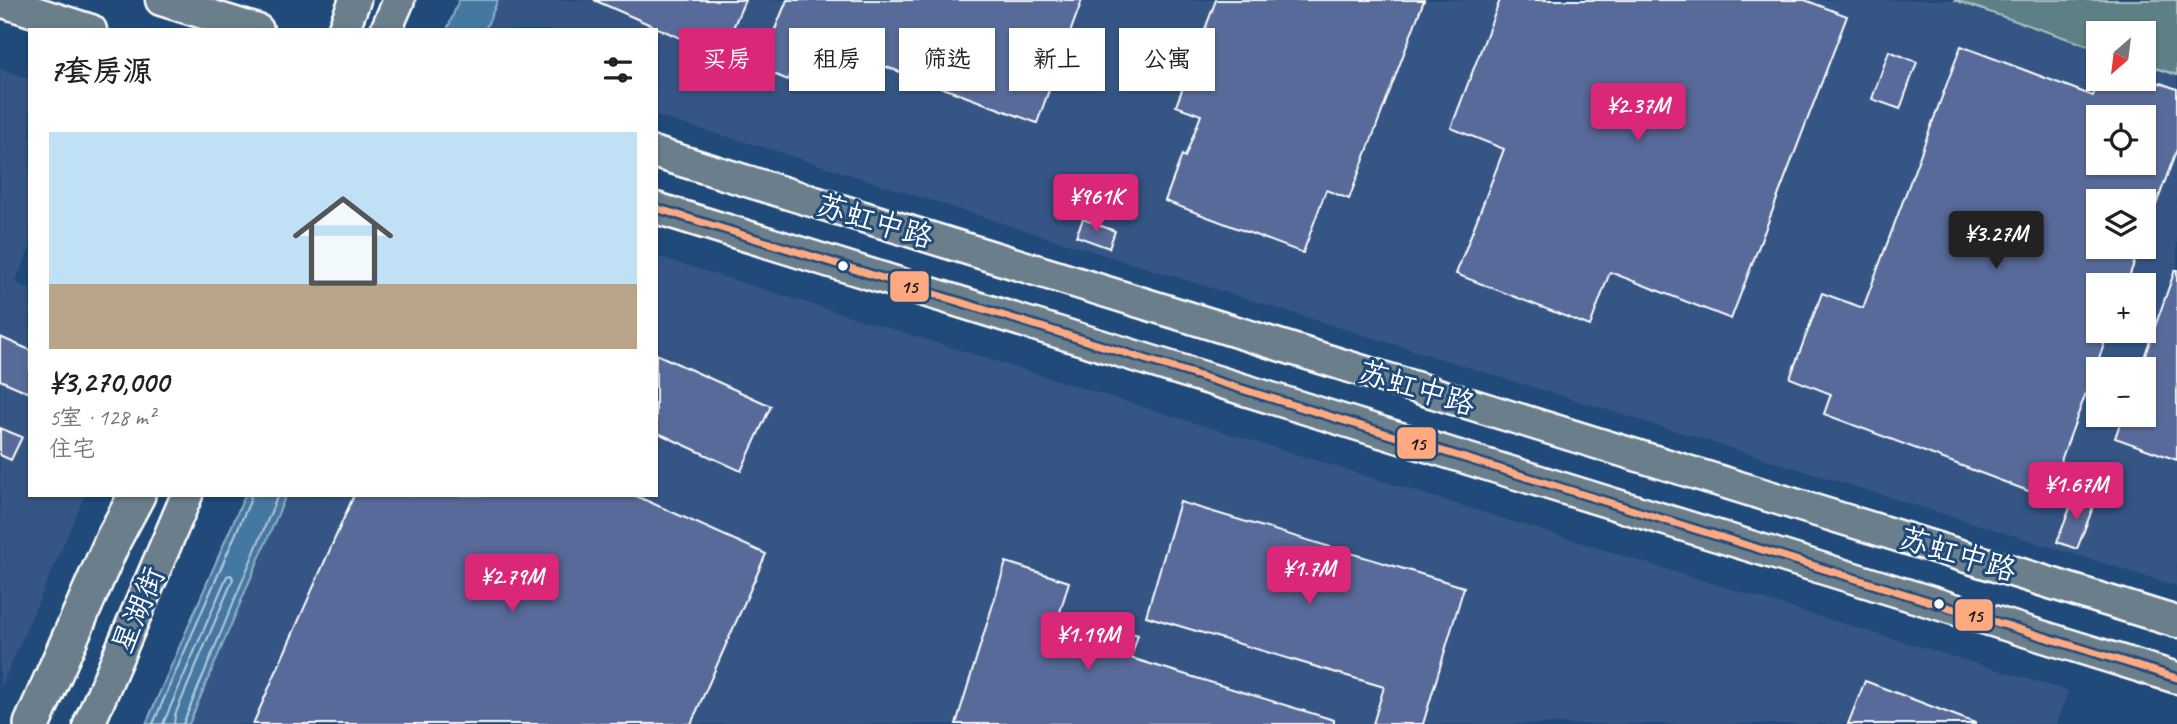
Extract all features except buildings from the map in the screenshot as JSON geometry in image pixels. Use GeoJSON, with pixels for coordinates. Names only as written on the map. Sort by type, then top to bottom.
{"type":"FeatureCollection","features":[{"type":"Feature","properties":{"kind":"highway"},"geometry":{"type":"LineString","coordinates":[[32,724],[114,538],[136,497]]}},
{"type":"Feature","properties":{"kind":"main road"},"geometry":{"type":"LineString","coordinates":[[161,0],[252,28]]}},
{"type":"Feature","properties":{"kind":"main road"},"geometry":{"type":"LineString","coordinates":[[345,28],[355,0]]}},
{"type":"Feature","properties":{"kind":"main road"},"geometry":{"type":"LineString","coordinates":[[387,28],[399,0]]}},
{"type":"Feature","properties":{"kind":"main road"},"geometry":{"type":"LineString","coordinates":[[0,1],[85,28]]}},
{"type":"Feature","properties":{"kind":"main road","name":"苏虹中路"},"geometry":{"type":"LineString","coordinates":[[658,154],[2177,622]]}},
{"type":"Feature","properties":{"kind":"main road","name":"苏虹中路"},"geometry":{"type":"LineString","coordinates":[[658,209],[2177,678]]}},
{"type":"Feature","properties":{"kind":"main road","name":"星湖街"},"geometry":{"type":"LineString","coordinates":[[46,724],[144,497]]}},
{"type":"Feature","properties":{"kind":"main road","name":"星湖街"},"geometry":{"type":"LineString","coordinates":[[89,724],[186,497]]}},
{"type":"Feature","properties":{"kind":"shaded area"},"geometry":{"type":"Polygon","coordinates":[[[498,0],[1954,0],[2086,45],[2086,91],[2156,91],[2156,68],[2177,75],[2177,586],[658,117],[658,28],[486,28],[498,0]]]}},
{"type":"Feature","properties":{"kind":"shaded area"},"geometry":{"type":"Polygon","coordinates":[[[0,69],[28,78],[28,253],[15,282],[28,288],[28,497],[84,497],[0,689],[0,69]]]}},
{"type":"Feature","properties":{"kind":"shaded area"},"geometry":{"type":"Polygon","coordinates":[[[658,257],[1827,619],[2068,691],[2056,724],[189,724],[285,497],[658,497],[658,257]]]}},
{"type":"Feature","properties":{"kind":"green space"},"geometry":{"type":"Polygon","coordinates":[[[1954,0],[2177,0],[2177,75],[2156,68],[2156,21],[2086,21],[2086,45],[1954,0]]]}},
{"type":"Feature","properties":{"kind":"water"},"geometry":{"type":"Polygon","coordinates":[[[459,0],[498,0],[486,28],[448,28],[459,0]]]}},
{"type":"Feature","properties":{"kind":"water"},"geometry":{"type":"Polygon","coordinates":[[[244,497],[285,497],[189,724],[146,724],[244,497]]]}},
{"type":"Feature","properties":{"kind":"transit line","name":"15"},"geometry":{"type":"LineString","coordinates":[[658,209],[2177,678]]}}]}
